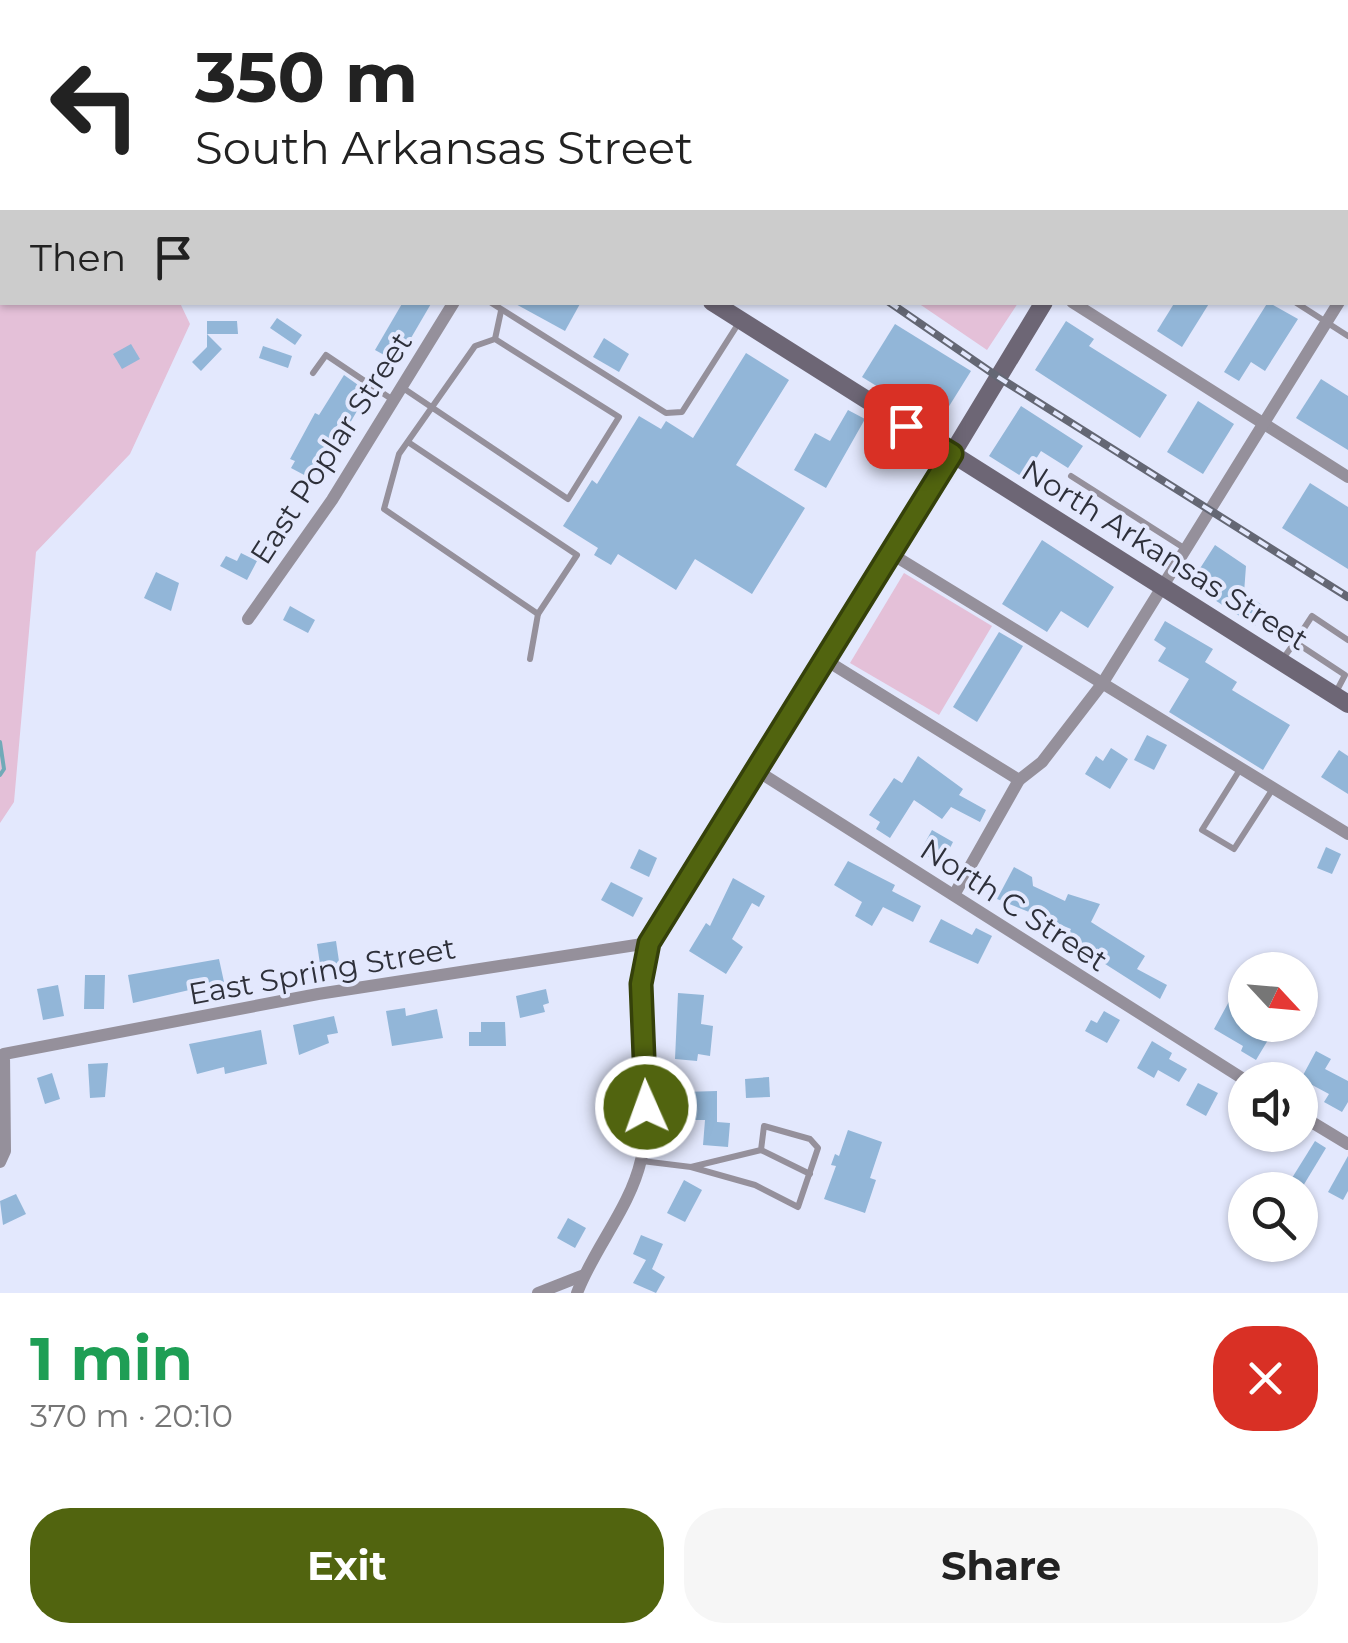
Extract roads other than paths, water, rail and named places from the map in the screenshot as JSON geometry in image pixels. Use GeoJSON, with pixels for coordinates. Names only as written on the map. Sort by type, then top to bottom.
{"type":"FeatureCollection","features":[{"type":"Feature","properties":{"kind":"street","name":"East Poplar Street"},"geometry":{"type":"LineString","coordinates":[[248,619],[332,500],[452,305]]}},
{"type":"Feature","properties":{"kind":"street","name":"North Arkansas Street"},"geometry":{"type":"LineString","coordinates":[[717,305],[1341,700]]}},
{"type":"Feature","properties":{"kind":"street"},"geometry":{"type":"LineString","coordinates":[[578,1293],[641,1161],[646,1107],[641,984],[649,943],[1042,305]]}},
{"type":"Feature","properties":{"kind":"street"},"geometry":{"type":"LineString","coordinates":[[1077,305],[1348,476]]}},
{"type":"Feature","properties":{"kind":"street"},"geometry":{"type":"LineString","coordinates":[[954,896],[1019,780],[1042,762],[1102,684],[1166,586],[1337,305]]}},
{"type":"Feature","properties":{"kind":"street"},"geometry":{"type":"LineString","coordinates":[[890,552],[1348,834]]}},
{"type":"Feature","properties":{"kind":"street"},"geometry":{"type":"LineString","coordinates":[[824,659],[1019,780]]}},
{"type":"Feature","properties":{"kind":"street","name":"North C Street"},"geometry":{"type":"LineString","coordinates":[[756,770],[1228,1069]]}},
{"type":"Feature","properties":{"kind":"street","name":"East Spring Street"},"geometry":{"type":"LineString","coordinates":[[0,1162],[5,1151],[4,1054],[318,994],[649,943]]}},
{"type":"Feature","properties":{"kind":"street"},"geometry":{"type":"LineString","coordinates":[[1318,1125],[1348,1144]]}},
{"type":"Feature","properties":{"kind":"street"},"geometry":{"type":"LineString","coordinates":[[538,1293],[584,1275]]}},
{"type":"Feature","properties":{"kind":"lane"},"geometry":{"type":"LineString","coordinates":[[494,305],[666,413],[682,412],[740,320]]}},
{"type":"Feature","properties":{"kind":"lane"},"geometry":{"type":"LineString","coordinates":[[1299,305],[1348,336]]}},
{"type":"Feature","properties":{"kind":"lane"},"geometry":{"type":"LineString","coordinates":[[496,340],[501,311]]}},
{"type":"Feature","properties":{"kind":"lane"},"geometry":{"type":"LineString","coordinates":[[402,388],[432,408],[568,499],[619,417],[496,340],[475,346],[432,408],[408,442],[389,480],[384,509],[538,614]]}},
{"type":"Feature","properties":{"kind":"lane"},"geometry":{"type":"LineString","coordinates":[[313,372],[326,354],[394,400]]}},
{"type":"Feature","properties":{"kind":"lane"},"geometry":{"type":"LineString","coordinates":[[408,442],[577,555],[538,614],[530,658]]}},
{"type":"Feature","properties":{"kind":"lane"},"geometry":{"type":"LineString","coordinates":[[1072,476],[1188,550]]}},
{"type":"Feature","properties":{"kind":"lane"},"geometry":{"type":"LineString","coordinates":[[1282,661],[1312,616],[1348,640]]}},
{"type":"Feature","properties":{"kind":"lane"},"geometry":{"type":"LineString","coordinates":[[1295,642],[1347,676],[1341,700]]}},
{"type":"Feature","properties":{"kind":"lane"},"geometry":{"type":"LineString","coordinates":[[1240,771],[1202,830],[1234,849],[1272,790]]}},
{"type":"Feature","properties":{"kind":"lane"},"geometry":{"type":"LineString","coordinates":[[641,1161],[690,1167],[754,1185],[798,1208],[818,1148],[810,1139],[764,1126],[761,1150]]}},
{"type":"Feature","properties":{"kind":"lane"},"geometry":{"type":"LineString","coordinates":[[690,1167],[761,1150],[810,1174]]}},
{"type":"Feature","properties":{"kind":"waterway"},"geometry":{"type":"LineString","coordinates":[[0,742],[4,769],[0,775]]}},
{"type":"Feature","properties":{"kind":"railway"},"geometry":{"type":"LineString","coordinates":[[893,305],[998,377],[1348,597]]}}]}
